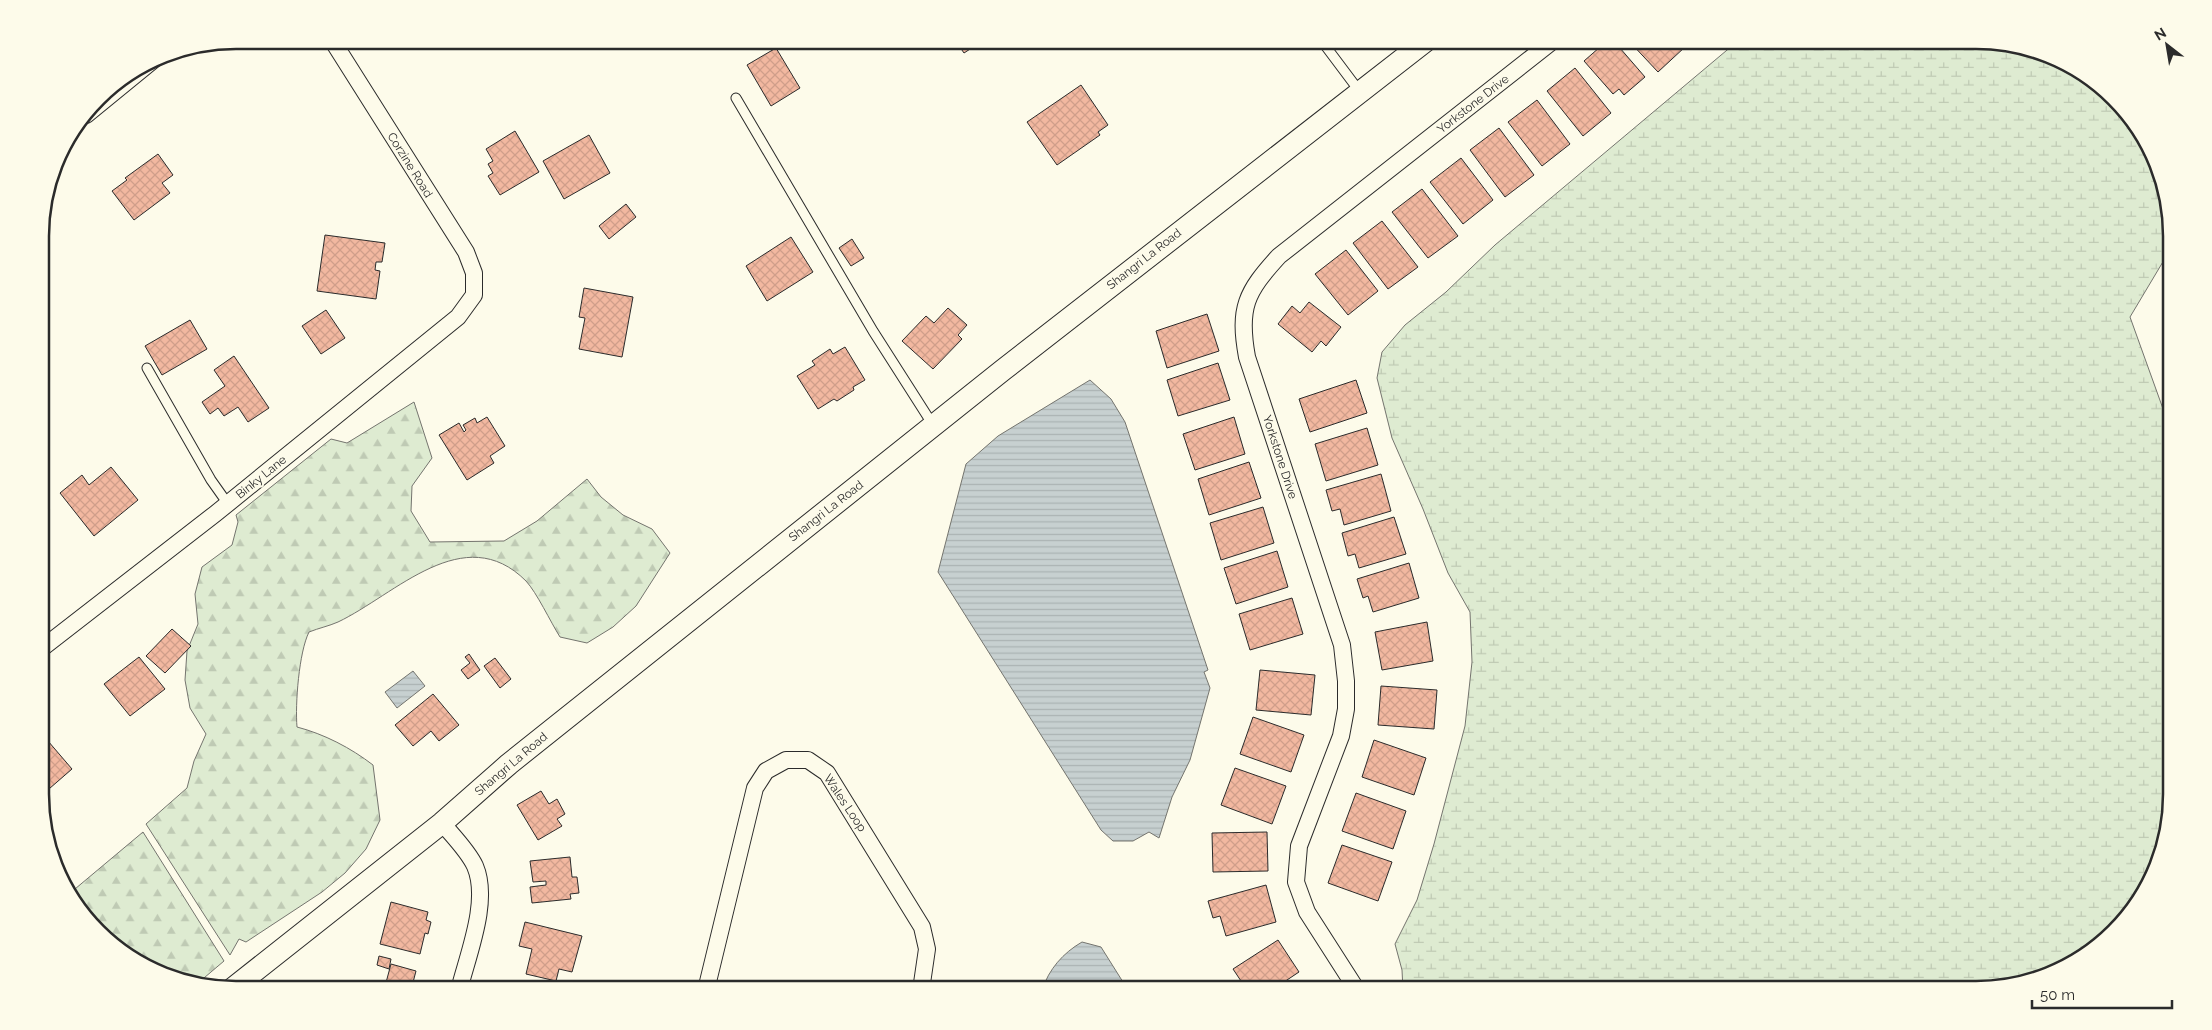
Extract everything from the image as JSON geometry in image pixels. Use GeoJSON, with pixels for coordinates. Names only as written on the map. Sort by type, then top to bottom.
{"type":"FeatureCollection","features":[{"type":"Feature","properties":{"kind":"street","name":"Corzine Road"},"geometry":{"type":"LineString","coordinates":[[338,49],[466,252],[474,273],[474,295]]}},
{"type":"Feature","properties":{"kind":"street","name":"Shangri La Road"},"geometry":{"type":"LineString","coordinates":[[242,981],[442,822],[508,764],[933,426],[1415,49]]}},
{"type":"Feature","properties":{"kind":"street","name":"Yorkstone Drive"},"geometry":{"type":"LineString","coordinates":[[1350,981],[1308,912],[1296,882],[1299,846],[1341,736],[1346,709],[1346,681],[1342,645],[1248,357],[1243,332],[1246,304],[1257,280],[1279,256],[1543,49]]}},
{"type":"Feature","properties":{"kind":"street","name":"Binky Lane"},"geometry":{"type":"LineString","coordinates":[[49,643],[228,504],[458,317],[474,295]]}},
{"type":"Feature","properties":{"kind":"street","name":"Wales Loop"},"geometry":{"type":"LineString","coordinates":[[708,981],[755,788],[766,770],[786,760],[808,760],[827,773],[922,927],[928,949],[923,981]]}},
{"type":"Feature","properties":{"kind":"street"},"geometry":{"type":"LineString","coordinates":[[442,822],[474,865],[480,885],[475,927],[461,981]]}},
{"type":"Feature","properties":{"kind":"lane"},"geometry":{"type":"LineString","coordinates":[[1328,49],[1360,92]]}},
{"type":"Feature","properties":{"kind":"lane"},"geometry":{"type":"LineString","coordinates":[[736,98],[873,331],[933,426]]}},
{"type":"Feature","properties":{"kind":"lane"},"geometry":{"type":"LineString","coordinates":[[147,368],[211,480],[228,504]]}},
{"type":"Feature","properties":{"kind":"green space"},"geometry":{"type":"Polygon","coordinates":[[[1728,49],[2001,50],[2025,55],[2059,68],[2090,87],[2117,112],[2132,132],[2149,164],[2160,199],[2163,223],[2163,262],[2130,317],[2163,409],[2163,807],[2157,843],[2144,877],[2125,908],[2100,935],[2080,950],[2048,967],[2013,978],[1989,981],[1403,981],[1402,970],[1395,944],[1417,900],[1465,726],[1472,662],[1470,612],[1448,573],[1392,438],[1377,378],[1382,352],[1405,325],[1446,292],[1495,245],[1728,49]]]}},
{"type":"Feature","properties":{"kind":"green space"},"geometry":{"type":"Polygon","coordinates":[[[414,402],[432,458],[412,486],[411,511],[430,542],[504,541],[537,521],[587,479],[601,497],[623,515],[652,529],[670,553],[636,606],[613,627],[587,643],[560,637],[526,581],[502,564],[478,557],[454,560],[430,568],[338,622],[309,632],[298,678],[297,727],[337,742],[373,765],[380,820],[366,849],[345,873],[322,892],[246,942],[239,939],[230,955],[146,824],[187,788],[194,761],[206,734],[190,708],[185,680],[187,651],[198,624],[195,594],[202,567],[232,545],[238,522],[236,515],[331,439],[347,443],[414,402]]]}},
{"type":"Feature","properties":{"kind":"green space"},"geometry":{"type":"Polygon","coordinates":[[[143,832],[224,961],[203,979],[187,975],[153,962],[122,943],[103,927],[75,889],[143,832]]]}},
{"type":"Feature","properties":{"kind":"shaded area"},"geometry":{"type":"Polygon","coordinates":[[[1090,380],[1111,399],[1125,422],[1208,670],[1204,672],[1210,688],[1190,760],[1172,797],[1159,838],[1149,832],[1133,841],[1113,841],[1101,830],[938,572],[966,464],[998,436],[1090,380]]]}},
{"type":"Feature","properties":{"kind":"shaded area"},"geometry":{"type":"Polygon","coordinates":[[[413,671],[425,686],[397,708],[385,692],[413,671]]]}},
{"type":"Feature","properties":{"kind":"shaded area"},"geometry":{"type":"Polygon","coordinates":[[[1082,942],[1101,947],[1122,981],[1046,981],[1058,962],[1082,942]]]}},
{"type":"Feature","properties":{"kind":"building"},"geometry":{"type":"Polygon","coordinates":[[[777,49],[800,88],[771,106],[747,65],[777,49]]]}},
{"type":"Feature","properties":{"kind":"building"},"geometry":{"type":"Polygon","coordinates":[[[961,49],[970,49],[964,53],[961,49]]]}},
{"type":"Feature","properties":{"kind":"building"},"geometry":{"type":"Polygon","coordinates":[[[1598,49],[1621,49],[1645,77],[1624,95],[1619,89],[1613,94],[1584,61],[1598,49]]]}},
{"type":"Feature","properties":{"kind":"building"},"geometry":{"type":"Polygon","coordinates":[[[1636,49],[1683,49],[1658,72],[1636,49]]]}},
{"type":"Feature","properties":{"kind":"building"},"geometry":{"type":"Polygon","coordinates":[[[1575,68],[1611,113],[1583,136],[1547,91],[1575,68]]]}},
{"type":"Feature","properties":{"kind":"building"},"geometry":{"type":"Polygon","coordinates":[[[1081,85],[1108,125],[1098,132],[1100,135],[1057,165],[1027,122],[1081,85]]]}},
{"type":"Feature","properties":{"kind":"building"},"geometry":{"type":"Polygon","coordinates":[[[1537,100],[1570,144],[1542,166],[1508,122],[1537,100]]]}},
{"type":"Feature","properties":{"kind":"building"},"geometry":{"type":"Polygon","coordinates":[[[1499,128],[1534,175],[1505,197],[1470,150],[1499,128]]]}},
{"type":"Feature","properties":{"kind":"building"},"geometry":{"type":"Polygon","coordinates":[[[515,131],[539,172],[500,195],[488,176],[493,173],[488,164],[493,161],[486,149],[515,131]]]}},
{"type":"Feature","properties":{"kind":"building"},"geometry":{"type":"Polygon","coordinates":[[[589,135],[610,173],[564,199],[543,161],[589,135]]]}},
{"type":"Feature","properties":{"kind":"building"},"geometry":{"type":"Polygon","coordinates":[[[158,154],[173,175],[162,183],[170,193],[134,220],[112,191],[127,180],[125,178],[158,154]]]}},
{"type":"Feature","properties":{"kind":"building"},"geometry":{"type":"Polygon","coordinates":[[[1461,158],[1493,200],[1463,224],[1430,182],[1461,158]]]}},
{"type":"Feature","properties":{"kind":"building"},"geometry":{"type":"Polygon","coordinates":[[[1422,189],[1458,236],[1428,258],[1392,212],[1422,189]]]}},
{"type":"Feature","properties":{"kind":"building"},"geometry":{"type":"Polygon","coordinates":[[[626,204],[636,217],[609,239],[599,226],[626,204]]]}},
{"type":"Feature","properties":{"kind":"building"},"geometry":{"type":"Polygon","coordinates":[[[1382,221],[1418,267],[1388,289],[1353,243],[1382,221]]]}},
{"type":"Feature","properties":{"kind":"building"},"geometry":{"type":"Polygon","coordinates":[[[325,235],[385,243],[382,262],[376,262],[375,270],[380,271],[376,299],[317,291],[325,235]]]}},
{"type":"Feature","properties":{"kind":"building"},"geometry":{"type":"Polygon","coordinates":[[[791,237],[813,272],[767,301],[746,266],[791,237]]]}},
{"type":"Feature","properties":{"kind":"building"},"geometry":{"type":"Polygon","coordinates":[[[852,239],[864,258],[851,266],[839,248],[852,239]]]}},
{"type":"Feature","properties":{"kind":"building"},"geometry":{"type":"Polygon","coordinates":[[[1346,250],[1378,291],[1348,315],[1315,274],[1346,250]]]}},
{"type":"Feature","properties":{"kind":"building"},"geometry":{"type":"Polygon","coordinates":[[[584,288],[633,297],[622,357],[579,349],[585,318],[579,317],[584,288]]]}},
{"type":"Feature","properties":{"kind":"building"},"geometry":{"type":"Polygon","coordinates":[[[1309,302],[1341,327],[1326,346],[1321,341],[1312,352],[1278,324],[1292,306],[1300,313],[1309,302]]]}},
{"type":"Feature","properties":{"kind":"building"},"geometry":{"type":"Polygon","coordinates":[[[948,308],[967,325],[958,335],[962,339],[933,369],[902,341],[926,316],[934,323],[948,308]]]}},
{"type":"Feature","properties":{"kind":"building"},"geometry":{"type":"Polygon","coordinates":[[[326,310],[345,338],[321,354],[302,326],[326,310]]]}},
{"type":"Feature","properties":{"kind":"building"},"geometry":{"type":"Polygon","coordinates":[[[1207,314],[1219,351],[1167,368],[1156,331],[1207,314]]]}},
{"type":"Feature","properties":{"kind":"building"},"geometry":{"type":"Polygon","coordinates":[[[190,320],[207,349],[162,375],[145,346],[190,320]]]}},
{"type":"Feature","properties":{"kind":"building"},"geometry":{"type":"Polygon","coordinates":[[[845,347],[865,380],[853,387],[854,390],[837,401],[834,399],[818,409],[797,376],[815,365],[812,361],[830,349],[833,354],[845,347]]]}},
{"type":"Feature","properties":{"kind":"building"},"geometry":{"type":"Polygon","coordinates":[[[234,356],[269,408],[248,422],[238,407],[224,416],[218,408],[210,414],[202,402],[225,386],[214,370],[234,356]]]}},
{"type":"Feature","properties":{"kind":"building"},"geometry":{"type":"Polygon","coordinates":[[[1218,363],[1230,400],[1178,416],[1167,380],[1218,363]]]}},
{"type":"Feature","properties":{"kind":"building"},"geometry":{"type":"Polygon","coordinates":[[[1356,380],[1367,413],[1310,432],[1299,399],[1356,380]]]}},
{"type":"Feature","properties":{"kind":"building"},"geometry":{"type":"Polygon","coordinates":[[[487,417],[505,446],[490,456],[494,463],[467,480],[439,435],[459,423],[464,432],[466,430],[463,425],[475,418],[477,423],[487,417]]]}},
{"type":"Feature","properties":{"kind":"building"},"geometry":{"type":"Polygon","coordinates":[[[1234,417],[1245,454],[1195,470],[1183,434],[1234,417]]]}},
{"type":"Feature","properties":{"kind":"building"},"geometry":{"type":"Polygon","coordinates":[[[1367,428],[1378,465],[1326,481],[1315,444],[1367,428]]]}},
{"type":"Feature","properties":{"kind":"building"},"geometry":{"type":"Polygon","coordinates":[[[1249,462],[1261,498],[1209,515],[1198,479],[1249,462]]]}},
{"type":"Feature","properties":{"kind":"building"},"geometry":{"type":"Polygon","coordinates":[[[111,467],[138,500],[94,536],[60,493],[82,475],[89,485],[111,467]]]}},
{"type":"Feature","properties":{"kind":"building"},"geometry":{"type":"Polygon","coordinates":[[[1381,474],[1391,511],[1344,525],[1340,509],[1332,511],[1326,490],[1381,474]]]}},
{"type":"Feature","properties":{"kind":"building"},"geometry":{"type":"Polygon","coordinates":[[[1263,507],[1274,543],[1221,560],[1210,523],[1263,507]]]}},
{"type":"Feature","properties":{"kind":"building"},"geometry":{"type":"Polygon","coordinates":[[[1394,517],[1406,554],[1359,568],[1355,554],[1348,556],[1342,533],[1394,517]]]}},
{"type":"Feature","properties":{"kind":"building"},"geometry":{"type":"Polygon","coordinates":[[[1277,551],[1288,587],[1236,604],[1224,568],[1277,551]]]}},
{"type":"Feature","properties":{"kind":"building"},"geometry":{"type":"Polygon","coordinates":[[[1409,563],[1419,598],[1373,612],[1368,596],[1363,598],[1357,579],[1409,563]]]}},
{"type":"Feature","properties":{"kind":"building"},"geometry":{"type":"Polygon","coordinates":[[[1292,598],[1303,634],[1250,650],[1239,614],[1292,598]]]}},
{"type":"Feature","properties":{"kind":"building"},"geometry":{"type":"Polygon","coordinates":[[[1427,622],[1433,661],[1382,670],[1375,632],[1427,622]]]}},
{"type":"Feature","properties":{"kind":"building"},"geometry":{"type":"Polygon","coordinates":[[[172,629],[191,646],[165,673],[146,656],[172,629]]]}},
{"type":"Feature","properties":{"kind":"building"},"geometry":{"type":"Polygon","coordinates":[[[469,654],[480,670],[468,679],[461,670],[470,663],[465,657],[469,654]]]}},
{"type":"Feature","properties":{"kind":"building"},"geometry":{"type":"Polygon","coordinates":[[[139,657],[165,689],[130,716],[104,684],[139,657]]]}},
{"type":"Feature","properties":{"kind":"building"},"geometry":{"type":"Polygon","coordinates":[[[495,658],[511,679],[500,688],[484,666],[495,658]]]}},
{"type":"Feature","properties":{"kind":"building"},"geometry":{"type":"Polygon","coordinates":[[[1260,670],[1315,675],[1311,715],[1256,710],[1260,670]]]}},
{"type":"Feature","properties":{"kind":"building"},"geometry":{"type":"Polygon","coordinates":[[[1381,686],[1437,690],[1434,729],[1378,725],[1381,686]]]}},
{"type":"Feature","properties":{"kind":"building"},"geometry":{"type":"Polygon","coordinates":[[[433,694],[459,725],[439,741],[431,731],[413,746],[395,725],[433,694]]]}},
{"type":"Feature","properties":{"kind":"building"},"geometry":{"type":"Polygon","coordinates":[[[1253,717],[1304,735],[1291,772],[1240,754],[1253,717]]]}},
{"type":"Feature","properties":{"kind":"building"},"geometry":{"type":"Polygon","coordinates":[[[1374,740],[1426,758],[1414,795],[1362,777],[1374,740]]]}},
{"type":"Feature","properties":{"kind":"building"},"geometry":{"type":"Polygon","coordinates":[[[49,742],[72,769],[49,789],[49,742]]]}},
{"type":"Feature","properties":{"kind":"building"},"geometry":{"type":"Polygon","coordinates":[[[1235,768],[1286,786],[1272,824],[1221,805],[1235,768]]]}},
{"type":"Feature","properties":{"kind":"building"},"geometry":{"type":"Polygon","coordinates":[[[541,791],[549,804],[557,799],[565,814],[557,819],[562,826],[538,840],[517,805],[541,791]]]}},
{"type":"Feature","properties":{"kind":"building"},"geometry":{"type":"Polygon","coordinates":[[[1356,793],[1406,811],[1393,849],[1342,831],[1356,793]]]}},
{"type":"Feature","properties":{"kind":"building"},"geometry":{"type":"Polygon","coordinates":[[[1267,832],[1268,871],[1213,872],[1212,833],[1267,832]]]}},
{"type":"Feature","properties":{"kind":"building"},"geometry":{"type":"Polygon","coordinates":[[[1342,845],[1392,862],[1378,901],[1328,883],[1342,845]]]}},
{"type":"Feature","properties":{"kind":"building"},"geometry":{"type":"Polygon","coordinates":[[[570,857],[572,877],[577,877],[579,893],[570,894],[571,899],[532,903],[530,887],[546,885],[546,881],[533,882],[530,861],[570,857]]]}},
{"type":"Feature","properties":{"kind":"building"},"geometry":{"type":"Polygon","coordinates":[[[1266,885],[1276,922],[1226,936],[1220,916],[1213,918],[1208,901],[1266,885]]]}},
{"type":"Feature","properties":{"kind":"building"},"geometry":{"type":"Polygon","coordinates":[[[391,902],[428,912],[426,920],[431,922],[428,934],[425,933],[420,954],[380,944],[391,902]]]}},
{"type":"Feature","properties":{"kind":"building"},"geometry":{"type":"Polygon","coordinates":[[[525,922],[582,936],[572,972],[559,969],[556,981],[526,974],[532,949],[519,946],[525,922]]]}},
{"type":"Feature","properties":{"kind":"building"},"geometry":{"type":"Polygon","coordinates":[[[1278,940],[1299,972],[1286,981],[1241,981],[1233,969],[1278,940]]]}},
{"type":"Feature","properties":{"kind":"building"},"geometry":{"type":"Polygon","coordinates":[[[379,956],[391,959],[389,969],[377,965],[379,956]]]}},
{"type":"Feature","properties":{"kind":"building"},"geometry":{"type":"Polygon","coordinates":[[[391,964],[416,971],[413,981],[386,981],[391,964]]]}}]}
